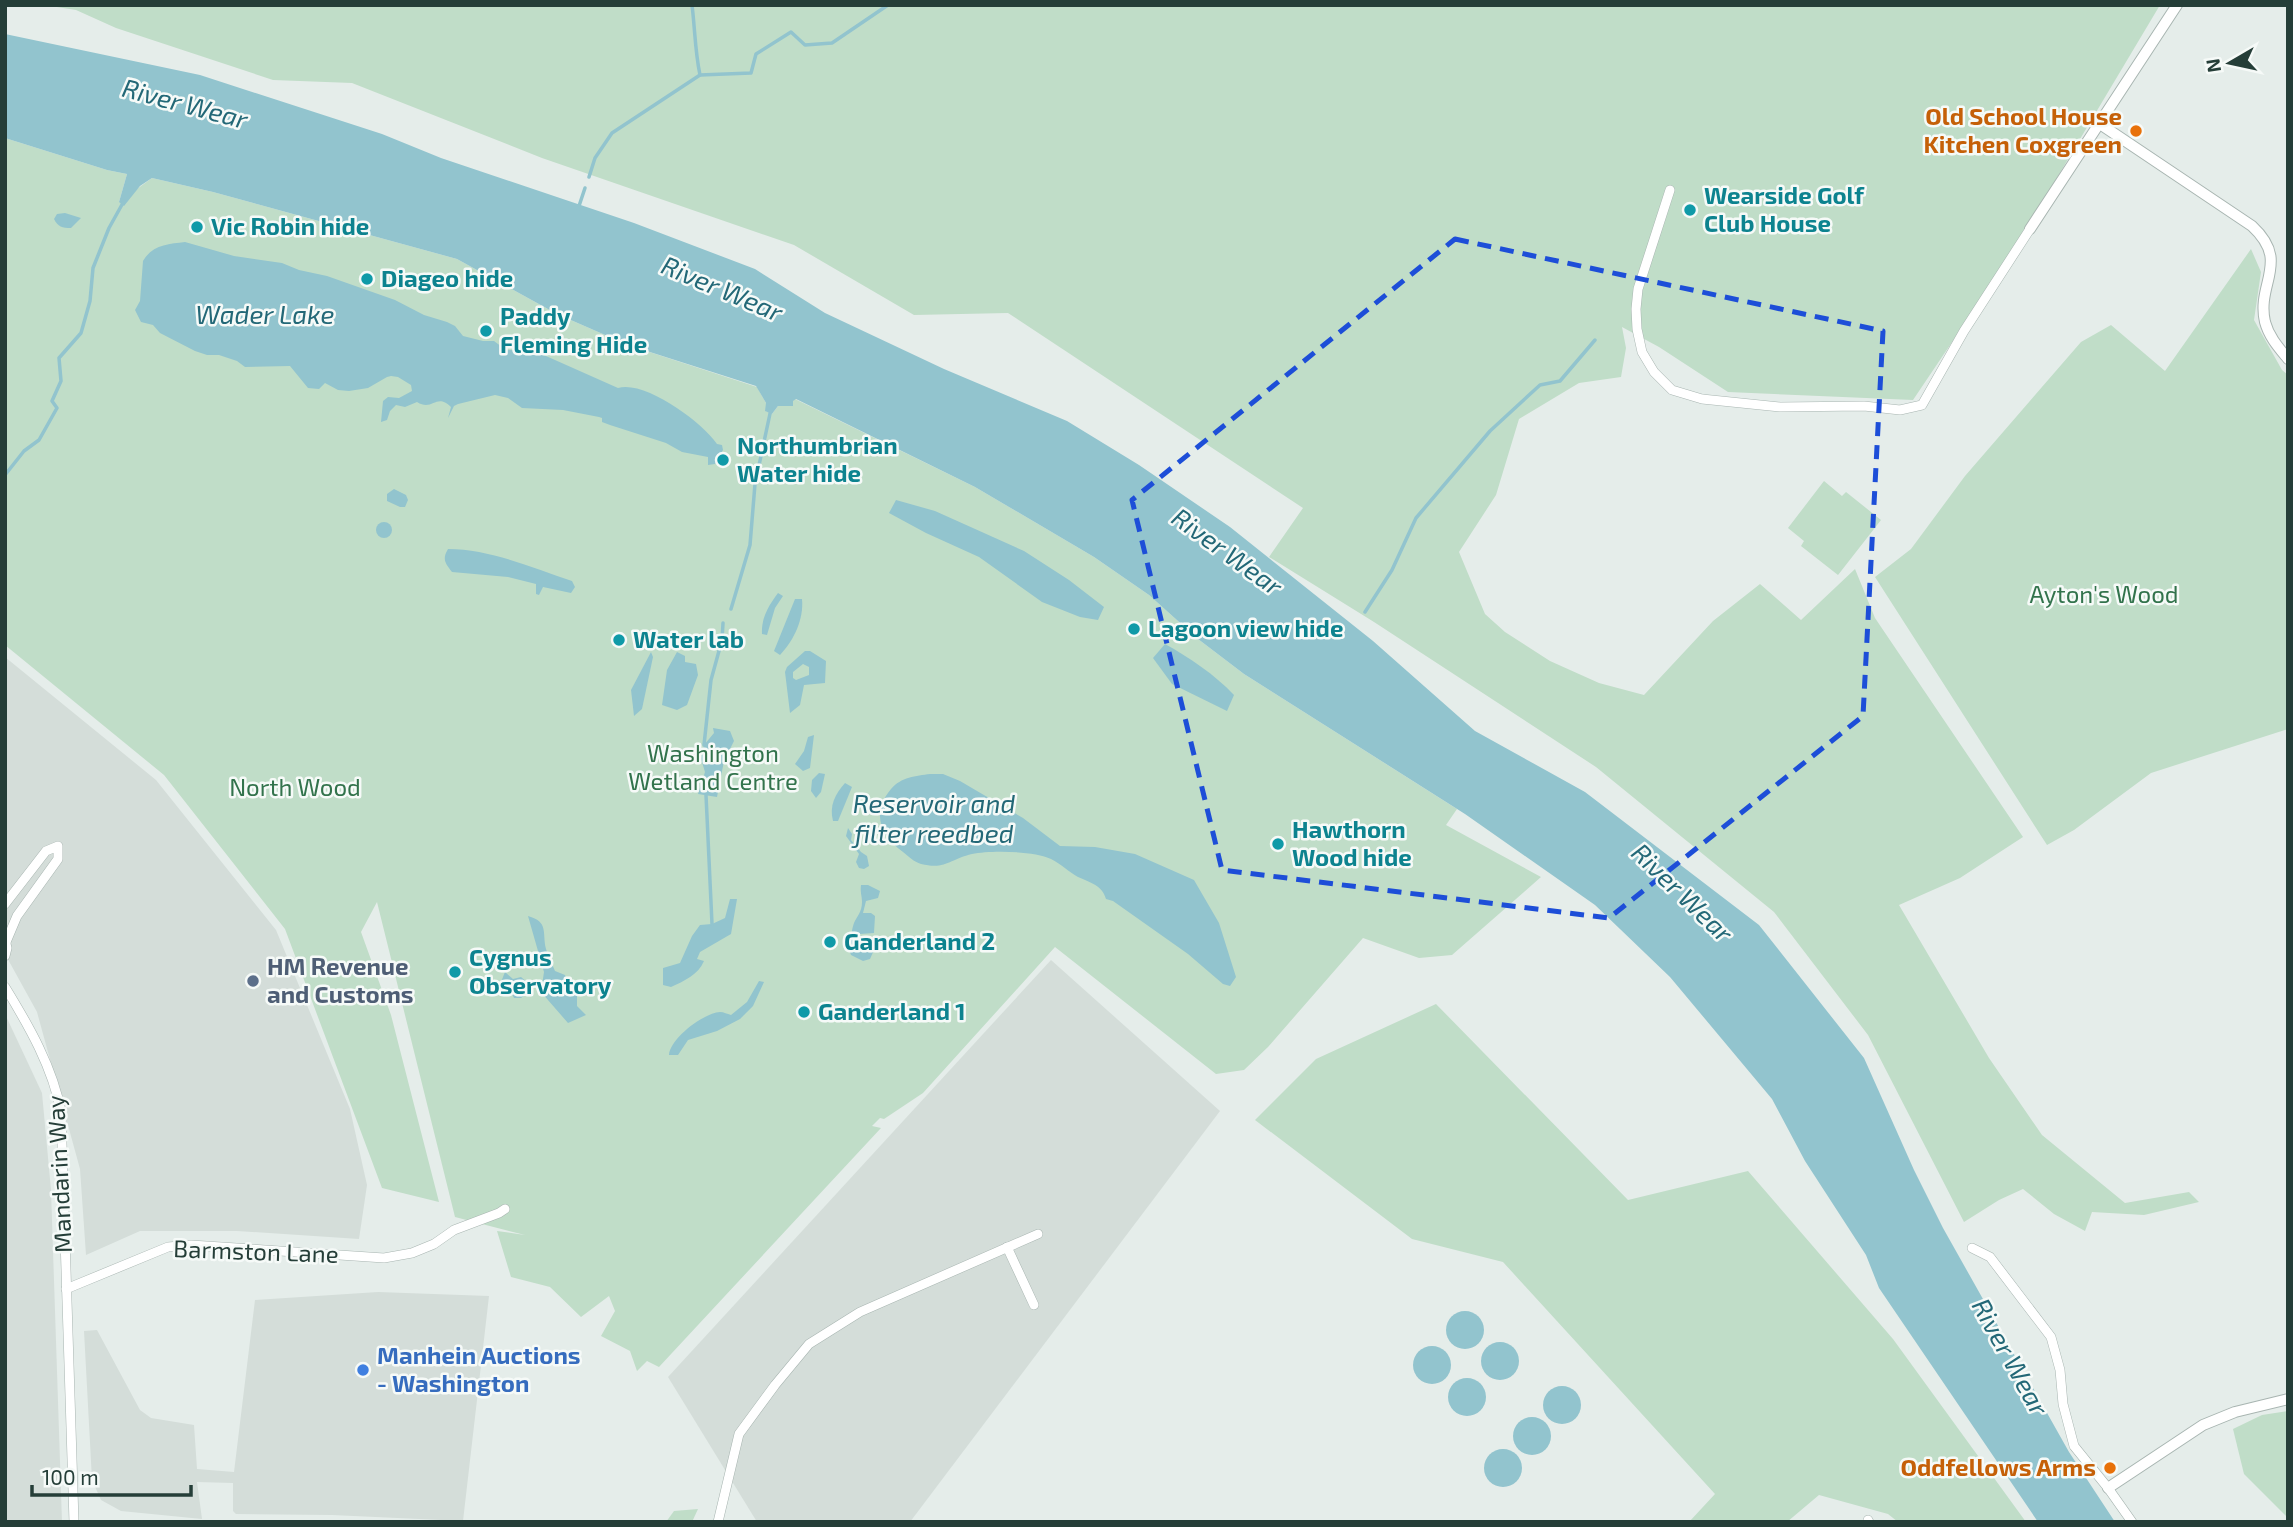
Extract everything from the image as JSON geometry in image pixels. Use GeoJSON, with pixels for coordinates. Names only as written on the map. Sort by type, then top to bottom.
{"type":"FeatureCollection","features":[{"type":"Feature","properties":{"kind":"street"},"geometry":{"type":"LineString","coordinates":[[1670,190],[1638,289],[1637,329],[1642,352],[1654,372],[1671,390],[1702,400],[1780,407],[1853,406],[1900,410],[1917,408],[1922,405],[1964,331],[2177,5]]}},
{"type":"Feature","properties":{"kind":"street"},"geometry":{"type":"LineString","coordinates":[[2100,124],[2252,226],[2264,237],[2272,262],[2264,308],[2265,322],[2270,337],[2288,359]]}},
{"type":"Feature","properties":{"kind":"street"},"geometry":{"type":"LineString","coordinates":[[5,904],[46,851],[58,846],[58,859],[17,916],[6,941],[5,956]]}},
{"type":"Feature","properties":{"kind":"street","name":"Mandarin Way"},"geometry":{"type":"LineString","coordinates":[[5,987],[56,1086],[63,1130],[65,1289]]}},
{"type":"Feature","properties":{"kind":"street","name":"Barmston Lane"},"geometry":{"type":"LineString","coordinates":[[65,1289],[168,1247],[191,1245],[384,1258],[412,1253],[434,1244],[454,1230],[505,1209]]}},
{"type":"Feature","properties":{"kind":"street"},"geometry":{"type":"LineString","coordinates":[[718,1522],[738,1434],[809,1344],[860,1312],[1038,1234]]}},
{"type":"Feature","properties":{"kind":"street"},"geometry":{"type":"LineString","coordinates":[[1007,1247],[1034,1304]]}},
{"type":"Feature","properties":{"kind":"street"},"geometry":{"type":"LineString","coordinates":[[1972,1248],[1990,1257],[2051,1337],[2074,1446],[2132,1522]]}},
{"type":"Feature","properties":{"kind":"street"},"geometry":{"type":"LineString","coordinates":[[65,1289],[74,1522]]}},
{"type":"Feature","properties":{"kind":"street"},"geometry":{"type":"LineString","coordinates":[[2108,1488],[2203,1425],[2235,1412],[2288,1399]]}},
{"type":"Feature","properties":{"kind":"highlighted area"},"geometry":{"type":"Polygon","coordinates":[[[1455,239],[1883,331],[1863,716],[1609,918],[1222,870],[1132,500],[1455,239]]]}},
{"type":"Feature","properties":{"kind":"shaded area"},"geometry":{"type":"Polygon","coordinates":[[[5,657],[156,780],[276,930],[350,1109],[367,1185],[359,1239],[237,1231],[140,1231],[86,1255],[80,1169],[37,1012],[5,954],[5,657]]]}},
{"type":"Feature","properties":{"kind":"shaded area"},"geometry":{"type":"Polygon","coordinates":[[[1051,960],[1220,1111],[910,1522],[757,1522],[668,1377],[1051,960]]]}},
{"type":"Feature","properties":{"kind":"shaded area"},"geometry":{"type":"Polygon","coordinates":[[[5,1014],[42,1093],[51,1190],[62,1522],[5,1522],[5,1014]]]}},
{"type":"Feature","properties":{"kind":"shaded area","name":"Manhein Auctions - Washington"},"geometry":{"type":"Polygon","coordinates":[[[378,1292],[489,1296],[463,1521],[236,1514],[233,1511],[233,1483],[197,1482],[202,1519],[121,1511],[101,1500],[92,1480],[84,1331],[97,1330],[140,1410],[151,1418],[194,1425],[197,1469],[234,1472],[255,1300],[378,1292]]]}},
{"type":"Feature","properties":{"kind":"green space"},"geometry":{"type":"Polygon","coordinates":[[[44,5],[2160,5],[2012,253],[1913,400],[1728,392],[1659,347],[1622,327],[1626,348],[1621,377],[1579,383],[1519,419],[1496,495],[1459,552],[1485,614],[1505,632],[1550,661],[1599,683],[1644,695],[1713,621],[1760,584],[1801,620],[1855,569],[1875,618],[2023,837],[1960,878],[1899,905],[1989,1058],[2042,1135],[2125,1203],[2189,1192],[2199,1202],[2144,1215],[2092,1212],[2085,1231],[2054,1214],[2023,1189],[1999,1200],[1964,1222],[1868,1035],[1774,912],[1596,767],[1269,557],[1303,508],[1008,313],[914,315],[794,245],[542,158],[352,83],[273,80],[116,28],[76,10],[44,5]]]}},
{"type":"Feature","properties":{"kind":"green space","name":"Washington Wetland Centre"},"geometry":{"type":"Polygon","coordinates":[[[5,138],[127,174],[119,202],[152,178],[213,192],[457,259],[557,314],[628,345],[757,387],[766,403],[766,411],[772,414],[778,406],[793,406],[792,401],[795,399],[975,487],[1094,557],[1149,595],[1198,639],[1244,674],[1457,809],[1446,825],[1541,877],[1452,955],[1419,958],[1363,938],[1268,1047],[1244,1070],[1216,1074],[1055,947],[923,1093],[884,1119],[880,1118],[872,1126],[881,1128],[659,1367],[647,1361],[637,1371],[630,1351],[601,1336],[615,1311],[609,1296],[581,1317],[550,1287],[511,1277],[497,1231],[525,1235],[455,1217],[377,902],[361,932],[391,1015],[439,1202],[382,1188],[285,929],[164,775],[5,645],[5,138]]]}},
{"type":"Feature","properties":{"kind":"green space","name":"Ayton's Wood"},"geometry":{"type":"Polygon","coordinates":[[[2251,249],[2261,272],[2254,320],[2282,370],[2288,375],[2288,729],[2151,773],[2074,830],[2047,845],[1875,577],[1911,549],[1965,476],[2081,342],[2111,325],[2165,371],[2251,249]]]}},
{"type":"Feature","properties":{"kind":"green space"},"geometry":{"type":"Polygon","coordinates":[[[1824,481],[1842,496],[1846,492],[1881,520],[1838,575],[1801,546],[1804,541],[1788,528],[1824,481]]]}},
{"type":"Feature","properties":{"kind":"green space"},"geometry":{"type":"Polygon","coordinates":[[[1436,1004],[1628,1200],[1748,1171],[1893,1339],[2026,1522],[1898,1522],[1888,1514],[1819,1495],[1787,1522],[1689,1522],[1715,1494],[1503,1262],[1412,1239],[1255,1120],[1316,1059],[1436,1004]]]}},
{"type":"Feature","properties":{"kind":"green space"},"geometry":{"type":"Polygon","coordinates":[[[2288,1411],[2288,1518],[2244,1474],[2233,1429],[2262,1415],[2288,1411]]]}},
{"type":"Feature","properties":{"kind":"green space"},"geometry":{"type":"Polygon","coordinates":[[[698,1509],[692,1522],[666,1522],[674,1511],[698,1509]]]}},
{"type":"Feature","properties":{"kind":"water","name":"River Wear"},"geometry":{"type":"Polygon","coordinates":[[[5,34],[200,75],[382,134],[441,158],[634,223],[755,269],[825,313],[944,369],[1067,421],[1139,465],[1230,527],[1373,641],[1475,731],[1585,792],[1759,925],[1864,1058],[1943,1228],[2069,1452],[2115,1522],[2038,1522],[1879,1288],[1866,1255],[1805,1161],[1772,1099],[1670,977],[1595,905],[1465,814],[1244,674],[1198,639],[1149,595],[1094,557],[975,487],[796,399],[793,406],[778,406],[772,414],[765,411],[766,403],[756,386],[628,345],[557,314],[457,259],[213,192],[152,178],[140,186],[124,206],[119,202],[127,174],[5,138],[5,34]]]}},
{"type":"Feature","properties":{"kind":"water"},"geometry":{"type":"Polygon","coordinates":[[[65,213],[81,218],[71,228],[63,227],[54,219],[57,214],[65,213]]]}},
{"type":"Feature","properties":{"kind":"water","name":"Wader Lake"},"geometry":{"type":"Polygon","coordinates":[[[185,242],[234,256],[282,263],[327,276],[447,322],[455,326],[463,336],[494,341],[506,350],[534,351],[618,388],[643,390],[686,415],[717,444],[722,445],[723,450],[715,464],[708,465],[708,457],[682,452],[666,443],[602,422],[599,417],[563,410],[522,408],[508,398],[495,395],[458,404],[448,418],[451,407],[442,401],[427,405],[417,402],[405,407],[396,405],[387,420],[381,422],[383,401],[388,397],[399,398],[412,391],[411,385],[398,377],[387,377],[368,388],[349,391],[338,390],[325,383],[319,389],[308,388],[290,366],[245,367],[219,355],[195,351],[160,333],[153,325],[141,322],[135,310],[140,301],[143,261],[161,246],[185,242]]]}},
{"type":"Feature","properties":{"kind":"water"},"geometry":{"type":"Polygon","coordinates":[[[394,489],[406,495],[408,500],[405,507],[387,501],[387,494],[394,489]]]}},
{"type":"Feature","properties":{"kind":"water"},"geometry":{"type":"Polygon","coordinates":[[[896,500],[935,511],[1024,551],[1104,607],[1098,620],[1080,617],[1042,602],[979,557],[889,513],[896,500]]]}},
{"type":"Feature","properties":{"kind":"water"},"geometry":{"type":"Polygon","coordinates":[[[381,522],[387,522],[392,530],[390,536],[381,538],[376,533],[376,527],[381,522]]]}},
{"type":"Feature","properties":{"kind":"water"},"geometry":{"type":"Polygon","coordinates":[[[448,549],[480,552],[511,560],[572,581],[575,587],[571,593],[543,587],[539,595],[536,594],[536,584],[508,577],[452,572],[445,561],[448,549]]]}},
{"type":"Feature","properties":{"kind":"water"},"geometry":{"type":"Polygon","coordinates":[[[778,593],[783,596],[775,608],[767,635],[762,634],[766,612],[778,593]]]}},
{"type":"Feature","properties":{"kind":"water"},"geometry":{"type":"Polygon","coordinates":[[[795,599],[802,599],[800,622],[790,643],[780,655],[774,651],[795,599]]]}},
{"type":"Feature","properties":{"kind":"water"},"geometry":{"type":"Polygon","coordinates":[[[1165,644],[1201,667],[1234,695],[1227,711],[1172,684],[1153,658],[1165,644]]]}},
{"type":"Feature","properties":{"kind":"water"},"geometry":{"type":"Polygon","coordinates":[[[805,651],[810,651],[826,661],[825,683],[804,685],[800,705],[790,713],[785,672],[805,651]],[[803,664],[793,672],[793,678],[796,680],[809,675],[809,667],[803,664]]]}},
{"type":"Feature","properties":{"kind":"water"},"geometry":{"type":"Polygon","coordinates":[[[651,652],[653,657],[642,709],[634,716],[631,690],[651,652]]]}},
{"type":"Feature","properties":{"kind":"water"},"geometry":{"type":"Polygon","coordinates":[[[677,652],[685,656],[685,662],[696,664],[698,675],[687,705],[677,710],[662,705],[667,670],[677,652]]]}},
{"type":"Feature","properties":{"kind":"water"},"geometry":{"type":"Polygon","coordinates":[[[713,728],[730,731],[734,741],[724,761],[717,797],[698,794],[705,772],[701,759],[704,745],[714,733],[713,728]]]}},
{"type":"Feature","properties":{"kind":"water"},"geometry":{"type":"Polygon","coordinates":[[[814,735],[810,768],[803,771],[795,764],[804,751],[808,737],[814,735]]]}},
{"type":"Feature","properties":{"kind":"water"},"geometry":{"type":"Polygon","coordinates":[[[819,773],[825,774],[821,792],[816,798],[811,791],[812,780],[819,773]]]}},
{"type":"Feature","properties":{"kind":"water","name":"Reservoir and filter reedbed"},"geometry":{"type":"Polygon","coordinates":[[[930,774],[943,774],[960,781],[1023,818],[1060,846],[1095,847],[1135,854],[1194,880],[1219,923],[1236,977],[1230,986],[1223,984],[1188,954],[1113,901],[1106,899],[1102,890],[1095,885],[1044,856],[980,853],[936,866],[914,860],[895,845],[884,831],[881,807],[891,789],[899,782],[930,774]]]}},
{"type":"Feature","properties":{"kind":"water"},"geometry":{"type":"Polygon","coordinates":[[[845,783],[852,787],[838,821],[833,821],[834,800],[845,783]]]}},
{"type":"Feature","properties":{"kind":"water"},"geometry":{"type":"Polygon","coordinates":[[[848,828],[852,834],[851,840],[867,856],[869,866],[864,869],[859,868],[856,862],[859,854],[846,836],[848,828]]]}},
{"type":"Feature","properties":{"kind":"water"},"geometry":{"type":"Polygon","coordinates":[[[861,885],[868,885],[880,891],[878,898],[866,901],[863,913],[875,916],[874,933],[860,934],[858,940],[870,942],[874,950],[870,959],[863,961],[851,955],[848,946],[861,909],[861,885]]]}},
{"type":"Feature","properties":{"kind":"water"},"geometry":{"type":"Polygon","coordinates":[[[730,899],[737,899],[731,934],[700,952],[697,959],[704,961],[690,977],[671,987],[663,985],[663,968],[680,963],[700,925],[712,924],[725,918],[730,899]]]}},
{"type":"Feature","properties":{"kind":"water"},"geometry":{"type":"Polygon","coordinates":[[[528,916],[535,918],[542,925],[546,949],[555,971],[565,975],[568,983],[577,990],[577,1006],[586,1015],[568,1023],[541,992],[544,972],[528,916]]]}},
{"type":"Feature","properties":{"kind":"water"},"geometry":{"type":"Polygon","coordinates":[[[505,972],[513,979],[521,977],[527,982],[527,993],[521,998],[514,998],[509,988],[501,982],[505,972]]]}},
{"type":"Feature","properties":{"kind":"water"},"geometry":{"type":"Polygon","coordinates":[[[759,981],[764,982],[753,1006],[740,1019],[717,1031],[688,1040],[678,1055],[669,1055],[675,1042],[697,1022],[713,1013],[731,1015],[747,1002],[759,981]]]}},
{"type":"Feature","properties":{"kind":"water"},"geometry":{"type":"Polygon","coordinates":[[[1465,1311],[1479,1316],[1484,1330],[1479,1344],[1465,1349],[1451,1344],[1446,1330],[1451,1316],[1465,1311]]]}},
{"type":"Feature","properties":{"kind":"water"},"geometry":{"type":"Polygon","coordinates":[[[1500,1342],[1514,1347],[1519,1361],[1514,1375],[1500,1380],[1486,1375],[1481,1361],[1486,1347],[1500,1342]]]}},
{"type":"Feature","properties":{"kind":"water"},"geometry":{"type":"Polygon","coordinates":[[[1432,1346],[1446,1351],[1451,1365],[1446,1379],[1432,1384],[1418,1379],[1413,1365],[1418,1351],[1432,1346]]]}},
{"type":"Feature","properties":{"kind":"water"},"geometry":{"type":"Polygon","coordinates":[[[1467,1378],[1481,1383],[1486,1397],[1481,1411],[1467,1416],[1453,1411],[1448,1397],[1453,1383],[1467,1378]]]}},
{"type":"Feature","properties":{"kind":"water"},"geometry":{"type":"Polygon","coordinates":[[[1562,1386],[1576,1391],[1581,1405],[1576,1419],[1562,1424],[1548,1419],[1543,1405],[1548,1391],[1562,1386]]]}},
{"type":"Feature","properties":{"kind":"water"},"geometry":{"type":"Polygon","coordinates":[[[1532,1417],[1546,1422],[1551,1436],[1546,1450],[1532,1455],[1518,1450],[1513,1436],[1518,1422],[1532,1417]]]}},
{"type":"Feature","properties":{"kind":"water"},"geometry":{"type":"Polygon","coordinates":[[[1503,1449],[1517,1454],[1522,1468],[1517,1482],[1503,1487],[1489,1482],[1484,1468],[1489,1454],[1503,1449]]]}},
{"type":"Feature","properties":{"kind":"waterway"},"geometry":{"type":"LineString","coordinates":[[692,5],[700,75]]}},
{"type":"Feature","properties":{"kind":"waterway"},"geometry":{"type":"LineString","coordinates":[[589,177],[595,158],[612,133],[700,75],[751,73],[756,54],[791,32],[805,45],[832,43],[888,5]]}},
{"type":"Feature","properties":{"kind":"waterway"},"geometry":{"type":"LineString","coordinates":[[578,209],[585,188]]}},
{"type":"Feature","properties":{"kind":"waterway"},"geometry":{"type":"LineString","coordinates":[[5,475],[24,451],[39,440],[57,408],[52,401],[61,381],[59,358],[81,333],[90,301],[93,268],[109,228],[124,201]]}},
{"type":"Feature","properties":{"kind":"waterway"},"geometry":{"type":"LineString","coordinates":[[1365,612],[1392,570],[1416,518],[1490,431],[1540,385],[1560,381],[1595,340]]}},
{"type":"Feature","properties":{"kind":"waterway"},"geometry":{"type":"LineString","coordinates":[[731,609],[750,545],[755,484],[771,409]]}},
{"type":"Feature","properties":{"kind":"waterway"},"geometry":{"type":"LineString","coordinates":[[704,745],[711,680],[722,640],[723,623]]}},
{"type":"Feature","properties":{"kind":"waterway"},"geometry":{"type":"LineString","coordinates":[[706,795],[712,924]]}},
{"type":"Feature","properties":{"kind":"place","name":"Old School House Kitchen Coxgreen"},"geometry":{"type":"Point","coordinates":[2136,131]}},
{"type":"Feature","properties":{"kind":"place","name":"Wearside Golf Club House"},"geometry":{"type":"Point","coordinates":[1690,210]}},
{"type":"Feature","properties":{"kind":"place","name":"Vic Robin hide"},"geometry":{"type":"Point","coordinates":[197,227]}},
{"type":"Feature","properties":{"kind":"place","name":"Diageo hide"},"geometry":{"type":"Point","coordinates":[367,279]}},
{"type":"Feature","properties":{"kind":"place","name":"Paddy Fleming Hide"},"geometry":{"type":"Point","coordinates":[486,331]}},
{"type":"Feature","properties":{"kind":"place","name":"Northumbrian Water hide"},"geometry":{"type":"Point","coordinates":[723,460]}},
{"type":"Feature","properties":{"kind":"place","name":"Lagoon view hide"},"geometry":{"type":"Point","coordinates":[1134,629]}},
{"type":"Feature","properties":{"kind":"place","name":"Water lab"},"geometry":{"type":"Point","coordinates":[619,640]}},
{"type":"Feature","properties":{"kind":"place","name":"Hawthorn Wood hide"},"geometry":{"type":"Point","coordinates":[1278,844]}},
{"type":"Feature","properties":{"kind":"place","name":"Ganderland 2"},"geometry":{"type":"Point","coordinates":[830,942]}},
{"type":"Feature","properties":{"kind":"place","name":"Cygnus Observatory"},"geometry":{"type":"Point","coordinates":[455,972]}},
{"type":"Feature","properties":{"kind":"place","name":"HM Revenue and Customs"},"geometry":{"type":"Point","coordinates":[253,981]}},
{"type":"Feature","properties":{"kind":"place","name":"Ganderland 1"},"geometry":{"type":"Point","coordinates":[804,1012]}},
{"type":"Feature","properties":{"kind":"place","name":"Manhein Auctions - Washington"},"geometry":{"type":"Point","coordinates":[363,1370]}},
{"type":"Feature","properties":{"kind":"place","name":"Oddfellows Arms"},"geometry":{"type":"Point","coordinates":[2110,1468]}},
{"type":"Feature","properties":{"kind":"park label","name":"North Wood"},"geometry":{"type":"Point","coordinates":[295,788]}}]}
